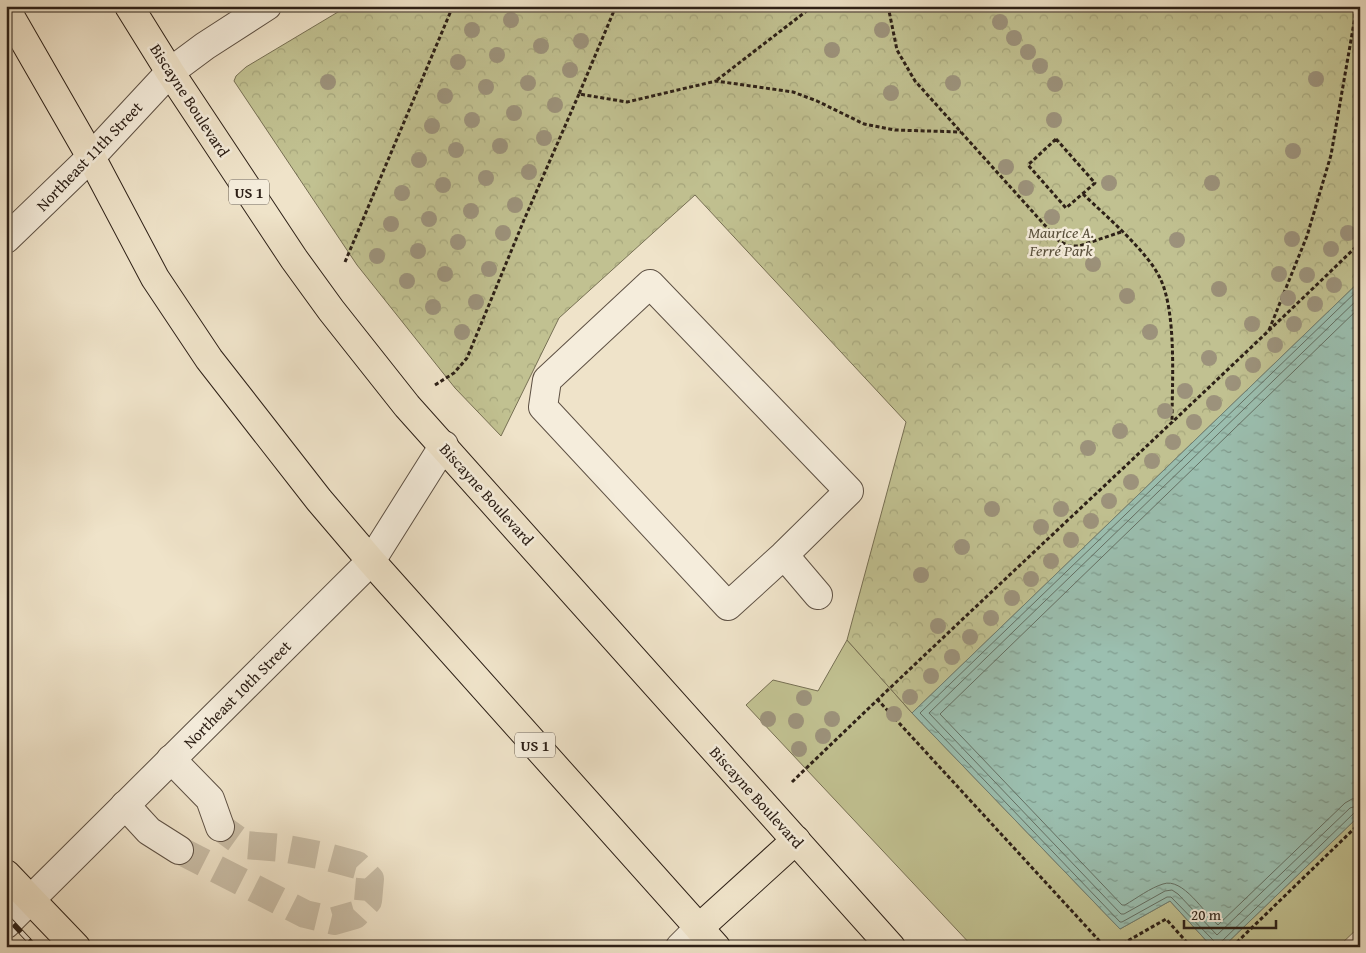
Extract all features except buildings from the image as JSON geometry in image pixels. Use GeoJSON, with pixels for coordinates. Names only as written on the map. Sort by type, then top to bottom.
{"type":"FeatureCollection","features":[{"type":"Feature","properties":{"kind":"main road","name":"Biscayne Boulevard"},"geometry":{"type":"LineString","coordinates":[[129,6],[257,205],[325,302],[407,406],[444,445],[891,947]]}},
{"type":"Feature","properties":{"kind":"main road","name":"US 1"},"geometry":{"type":"LineString","coordinates":[[6,10],[91,157],[155,278],[209,359],[319,500],[699,941]]}},
{"type":"Feature","properties":{"kind":"main road"},"geometry":{"type":"LineString","coordinates":[[699,941],[796,840]]}},
{"type":"Feature","properties":{"kind":"main road"},"geometry":{"type":"LineString","coordinates":[[6,874],[76,947]]}},
{"type":"Feature","properties":{"kind":"street","name":"Northeast 11th Street"},"geometry":{"type":"LineString","coordinates":[[6,239],[91,157],[170,72],[205,46],[267,6]]}},
{"type":"Feature","properties":{"kind":"street"},"geometry":{"type":"LineString","coordinates":[[650,284],[849,491],[784,555],[728,606],[543,407],[547,380],[650,284]]}},
{"type":"Feature","properties":{"kind":"street","name":"Northeast 10th Street"},"geometry":{"type":"LineString","coordinates":[[6,924],[372,561],[444,445]]}},
{"type":"Feature","properties":{"kind":"street"},"geometry":{"type":"LineString","coordinates":[[784,555],[818,595]]}},
{"type":"Feature","properties":{"kind":"street"},"geometry":{"type":"LineString","coordinates":[[172,759],[210,799],[220,827]]}},
{"type":"Feature","properties":{"kind":"street"},"geometry":{"type":"LineString","coordinates":[[125,806],[149,831],[179,850]]}},
{"type":"Feature","properties":{"kind":"path"},"geometry":{"type":"LineString","coordinates":[[346,262],[453,6]]}},
{"type":"Feature","properties":{"kind":"path"},"geometry":{"type":"LineString","coordinates":[[435,384],[454,373],[467,358],[616,6]]}},
{"type":"Feature","properties":{"kind":"path"},"geometry":{"type":"LineString","coordinates":[[716,81],[813,6]]}},
{"type":"Feature","properties":{"kind":"path"},"geometry":{"type":"LineString","coordinates":[[888,6],[897,50],[915,81],[1059,241],[1069,246],[1079,246],[1121,232]]}},
{"type":"Feature","properties":{"kind":"path"},"geometry":{"type":"LineString","coordinates":[[1267,333],[1307,236],[1331,155],[1356,17],[1355,6]]}},
{"type":"Feature","properties":{"kind":"path"},"geometry":{"type":"LineString","coordinates":[[579,94],[627,102],[716,81],[793,92],[817,101],[864,124],[896,130],[961,132]]}},
{"type":"Feature","properties":{"kind":"path"},"geometry":{"type":"LineString","coordinates":[[1056,139],[1096,182],[1083,194],[1066,208],[1028,164],[1056,139]]}},
{"type":"Feature","properties":{"kind":"path"},"geometry":{"type":"LineString","coordinates":[[1083,194],[1146,257],[1160,278],[1166,292],[1171,326],[1172,423]]}},
{"type":"Feature","properties":{"kind":"path"},"geometry":{"type":"LineString","coordinates":[[792,782],[1360,243]]}},
{"type":"Feature","properties":{"kind":"path"},"geometry":{"type":"LineString","coordinates":[[878,699],[1105,947]]}},
{"type":"Feature","properties":{"kind":"path"},"geometry":{"type":"LineString","coordinates":[[1232,947],[1360,824]]}},
{"type":"Feature","properties":{"kind":"path"},"geometry":{"type":"LineString","coordinates":[[1117,947],[1166,919],[1191,947]]}},
{"type":"Feature","properties":{"kind":"green space","name":"Maurice A. Ferré Park"},"geometry":{"type":"Polygon","coordinates":[[[348,6],[1360,6],[1360,281],[912,713],[847,640],[906,422],[695,195],[559,318],[501,436],[455,388],[357,265],[234,81],[236,76],[246,67],[348,6]]]}},
{"type":"Feature","properties":{"kind":"green space"},"geometry":{"type":"Polygon","coordinates":[[[847,640],[912,713],[1120,929],[1170,901],[1212,947],[973,947],[746,705],[773,680],[818,691],[847,640]]]}},
{"type":"Feature","properties":{"kind":"green space"},"geometry":{"type":"Polygon","coordinates":[[[1360,815],[1360,926],[1338,947],[1223,947],[1360,815]]]}},
{"type":"Feature","properties":{"kind":"water"},"geometry":{"type":"Polygon","coordinates":[[[1360,281],[1360,815],[1223,947],[1212,947],[1170,901],[1120,929],[912,713],[1360,281]]]}},
{"type":"Feature","properties":{"kind":"tunnel"},"geometry":{"type":"LineString","coordinates":[[179,850],[305,914],[334,921],[355,915],[368,901],[370,879],[357,865],[282,848],[245,845],[220,827]]}},
{"type":"Feature","properties":{"kind":"railway"},"geometry":{"type":"LineString","coordinates":[[6,916],[35,947]]}},
{"type":"Feature","properties":{"kind":"railway"},"geometry":{"type":"LineString","coordinates":[[6,942],[11,947]]}}]}
